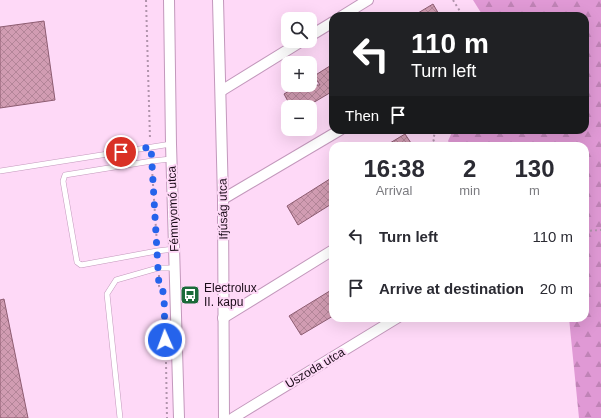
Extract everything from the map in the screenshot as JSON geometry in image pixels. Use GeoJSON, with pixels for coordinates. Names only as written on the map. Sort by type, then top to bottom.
{"type":"FeatureCollection","features":[{"type":"Feature","properties":{"kind":"street","name":"Fémnyomó utca"},"geometry":{"type":"LineString","coordinates":[[169,0],[171,144],[179,418]]}},
{"type":"Feature","properties":{"kind":"street","name":"Ifjúság utca"},"geometry":{"type":"LineString","coordinates":[[218,0],[224,199],[224,418]]}},
{"type":"Feature","properties":{"kind":"street"},"geometry":{"type":"LineString","coordinates":[[348,12],[368,0]]}},
{"type":"Feature","properties":{"kind":"street"},"geometry":{"type":"LineString","coordinates":[[317,32],[329,24]]}},
{"type":"Feature","properties":{"kind":"street"},"geometry":{"type":"LineString","coordinates":[[221,91],[291,48]]}},
{"type":"Feature","properties":{"kind":"street"},"geometry":{"type":"LineString","coordinates":[[224,199],[333,134]]}},
{"type":"Feature","properties":{"kind":"street"},"geometry":{"type":"LineString","coordinates":[[224,318],[329,252]]}},
{"type":"Feature","properties":{"kind":"street","name":"Uszoda utca"},"geometry":{"type":"LineString","coordinates":[[233,418],[390,322]]}},
{"type":"Feature","properties":{"kind":"lane"},"geometry":{"type":"LineString","coordinates":[[0,171],[171,144]]}},
{"type":"Feature","properties":{"kind":"lane"},"geometry":{"type":"LineString","coordinates":[[172,159],[65,176],[62,181],[77,262],[81,264],[174,249]]}},
{"type":"Feature","properties":{"kind":"lane"},"geometry":{"type":"LineString","coordinates":[[120,418],[106,294],[116,280],[158,268],[175,268]]}},
{"type":"Feature","properties":{"kind":"path"},"geometry":{"type":"LineString","coordinates":[[146,0],[151,147]]}},
{"type":"Feature","properties":{"kind":"path"},"geometry":{"type":"LineString","coordinates":[[453,0],[460,12]]}},
{"type":"Feature","properties":{"kind":"path"},"geometry":{"type":"LineString","coordinates":[[152,161],[157,251]]}},
{"type":"Feature","properties":{"kind":"path"},"geometry":{"type":"LineString","coordinates":[[589,231],[601,230]]}},
{"type":"Feature","properties":{"kind":"path"},"geometry":{"type":"LineString","coordinates":[[158,268],[159,286],[164,293],[164,301]]}},
{"type":"Feature","properties":{"kind":"path"},"geometry":{"type":"LineString","coordinates":[[165,356],[167,418]]}},
{"type":"Feature","properties":{"kind":"green space"},"geometry":{"type":"Polygon","coordinates":[[[473,0],[601,0],[601,418],[579,418],[569,322],[589,322],[589,142],[448,141],[451,134],[589,134],[589,12],[480,12],[473,0]]]}},
{"type":"Feature","properties":{"kind":"building"},"geometry":{"type":"Polygon","coordinates":[[[433,4],[438,12],[420,12],[433,4]]]}},
{"type":"Feature","properties":{"kind":"building"},"geometry":{"type":"Polygon","coordinates":[[[44,21],[55,100],[0,108],[0,27],[44,21]]]}},
{"type":"Feature","properties":{"kind":"building"},"geometry":{"type":"Polygon","coordinates":[[[329,67],[329,93],[317,100],[287,100],[284,94],[287,92],[317,92],[317,85],[320,85],[317,80],[317,74],[329,67]]]}},
{"type":"Feature","properties":{"kind":"building"},"geometry":{"type":"Polygon","coordinates":[[[405,134],[410,142],[392,142],[405,134]]]}},
{"type":"Feature","properties":{"kind":"building"},"geometry":{"type":"Polygon","coordinates":[[[329,180],[329,206],[298,225],[287,206],[329,180]]]}},
{"type":"Feature","properties":{"kind":"building"},"geometry":{"type":"Polygon","coordinates":[[[329,291],[329,318],[301,335],[289,316],[329,291]]]}},
{"type":"Feature","properties":{"kind":"building"},"geometry":{"type":"Polygon","coordinates":[[[4,299],[28,418],[0,418],[0,300],[4,299]]]}},
{"type":"Feature","properties":{"kind":"place","name":"Electrolux II. kapu"},"geometry":{"type":"Point","coordinates":[190,295]}},
{"type":"Feature","properties":{"kind":"route"},"geometry":{"type":"LineString","coordinates":[[121,152],[151,147],[159,286],[164,293],[165,340]]}}]}
